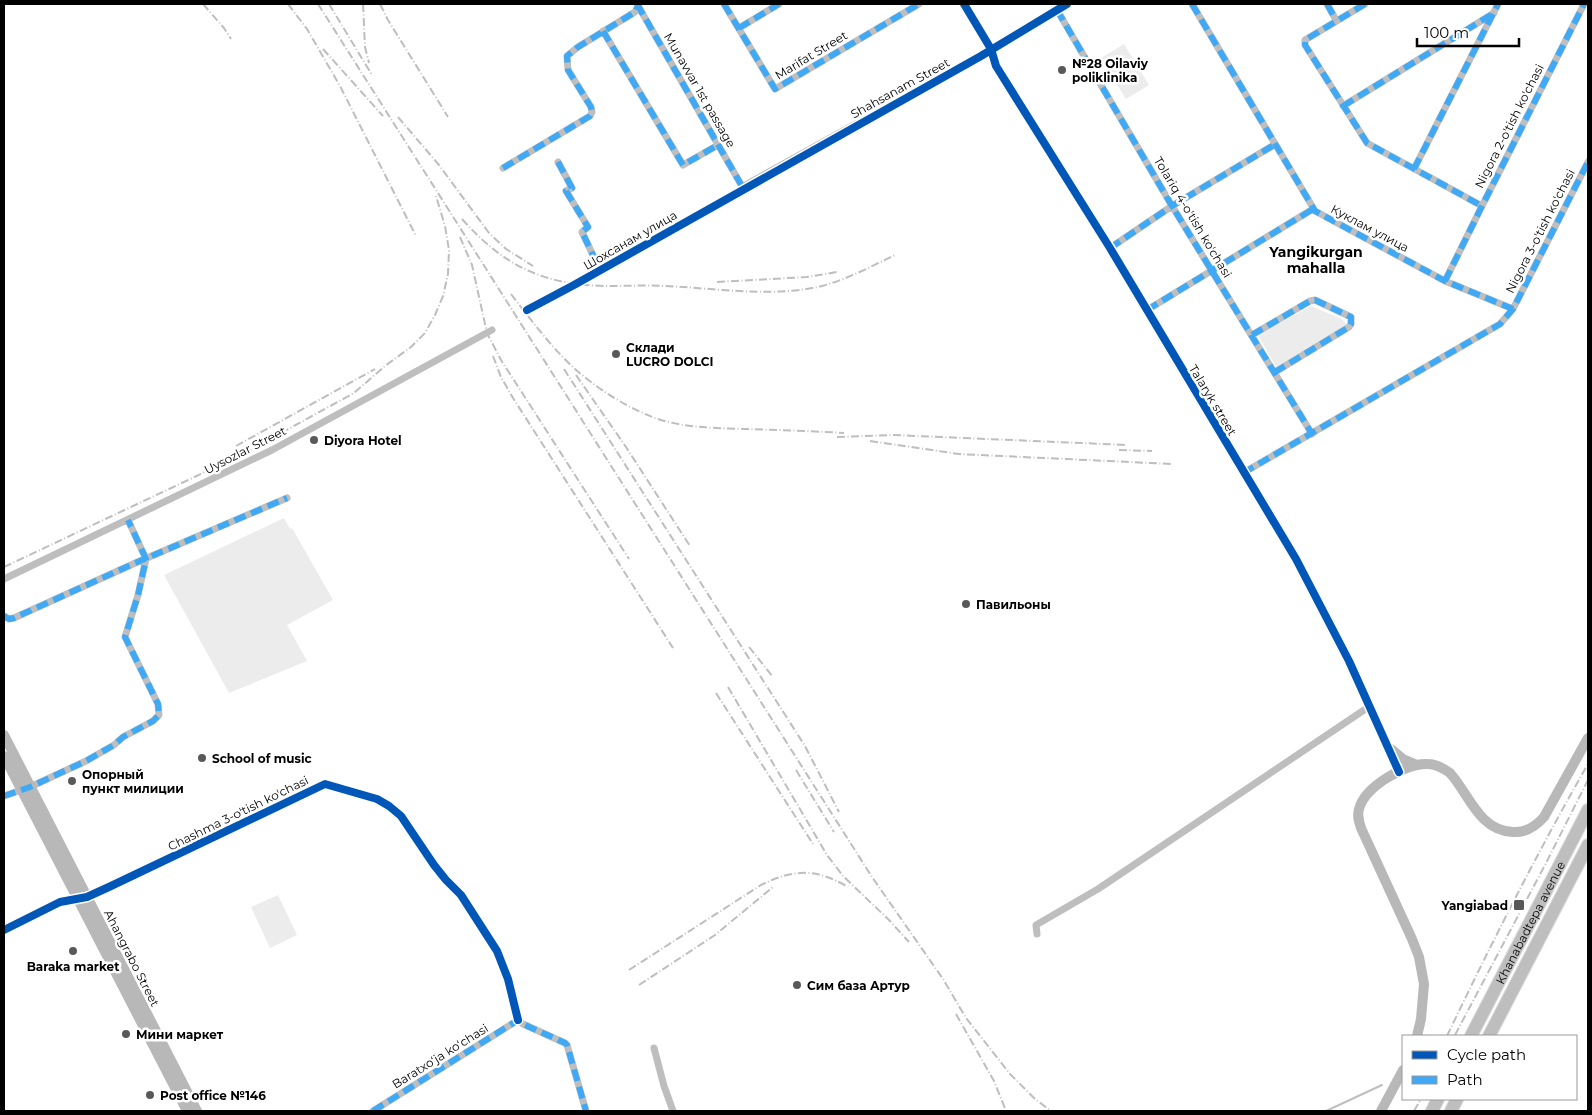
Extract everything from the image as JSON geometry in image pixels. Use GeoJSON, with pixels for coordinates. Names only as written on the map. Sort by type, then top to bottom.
{"type":"FeatureCollection","features":[{"type":"Feature","properties":{"kind":"highway","name":"Khanabadtepa avenue"},"geometry":{"type":"LineString","coordinates":[[1472,1035],[1588,810]]}},
{"type":"Feature","properties":{"kind":"highway","name":"Khanabadtepa avenue"},"geometry":{"type":"LineString","coordinates":[[1490,1035],[1588,845]]}},
{"type":"Feature","properties":{"kind":"street"},"geometry":{"type":"LineString","coordinates":[[503,168],[590,116],[592,112],[591,107],[568,70],[567,60],[572,51],[635,12],[638,4]]}},
{"type":"Feature","properties":{"kind":"street","name":"Munavvar 1st passage"},"geometry":{"type":"LineString","coordinates":[[638,4],[743,188]]}},
{"type":"Feature","properties":{"kind":"street","name":"Marifat Street"},"geometry":{"type":"LineString","coordinates":[[724,4],[775,89],[919,4]]}},
{"type":"Feature","properties":{"kind":"street"},"geometry":{"type":"LineString","coordinates":[[739,28],[778,4]]}},
{"type":"Feature","properties":{"kind":"street"},"geometry":{"type":"LineString","coordinates":[[964,4],[991,49]]}},
{"type":"Feature","properties":{"kind":"street","name":"Shahsanam Street"},"geometry":{"type":"LineString","coordinates":[[743,188],[991,49],[1067,4]]}},
{"type":"Feature","properties":{"kind":"street"},"geometry":{"type":"LineString","coordinates":[[1192,4],[1313,209]]}},
{"type":"Feature","properties":{"kind":"street"},"geometry":{"type":"LineString","coordinates":[[1326,4],[1336,20]]}},
{"type":"Feature","properties":{"kind":"street","name":"Nigora 2-o'tish ko'chasi"},"geometry":{"type":"LineString","coordinates":[[1365,4],[1304,41],[1367,144],[1482,206]]}},
{"type":"Feature","properties":{"kind":"street"},"geometry":{"type":"LineString","coordinates":[[1414,169],[1498,4]]}},
{"type":"Feature","properties":{"kind":"street","name":"Nigora 2-o'tish ko'chasi"},"geometry":{"type":"LineString","coordinates":[[1446,281],[1584,4]]}},
{"type":"Feature","properties":{"kind":"street","name":"Tolariq 4-o'tish ko'chasi"},"geometry":{"type":"LineString","coordinates":[[1057,10],[1172,206],[1312,434]]}},
{"type":"Feature","properties":{"kind":"street"},"geometry":{"type":"LineString","coordinates":[[1343,106],[1494,13]]}},
{"type":"Feature","properties":{"kind":"street"},"geometry":{"type":"LineString","coordinates":[[602,31],[683,165],[718,145]]}},
{"type":"Feature","properties":{"kind":"street","name":"Talaryk street"},"geometry":{"type":"LineString","coordinates":[[991,49],[996,66],[1110,248],[1296,560],[1349,661],[1399,772]]}},
{"type":"Feature","properties":{"kind":"street"},"geometry":{"type":"LineString","coordinates":[[1110,248],[1172,206],[1274,145]]}},
{"type":"Feature","properties":{"kind":"street"},"geometry":{"type":"LineString","coordinates":[[558,162],[572,188],[566,191],[588,227],[582,232],[600,270]]}},
{"type":"Feature","properties":{"kind":"street","name":"Nigora 3-o'tish ko'chasi"},"geometry":{"type":"LineString","coordinates":[[1512,309],[1588,162]]}},
{"type":"Feature","properties":{"kind":"street","name":"Шохсанам улица"},"geometry":{"type":"LineString","coordinates":[[527,310],[743,188]]}},
{"type":"Feature","properties":{"kind":"street","name":"Куклам улица"},"geometry":{"type":"LineString","coordinates":[[1147,310],[1313,209],[1315,212],[1446,281],[1512,309]]}},
{"type":"Feature","properties":{"kind":"street"},"geometry":{"type":"LineString","coordinates":[[1252,335],[1314,300],[1350,316],[1351,324],[1349,327],[1275,372]]}},
{"type":"Feature","properties":{"kind":"street"},"geometry":{"type":"LineString","coordinates":[[1243,473],[1500,324],[1512,309]]}},
{"type":"Feature","properties":{"kind":"street","name":"Uysozlar Street"},"geometry":{"type":"LineString","coordinates":[[4,579],[272,450],[492,330]]}},
{"type":"Feature","properties":{"kind":"street"},"geometry":{"type":"LineString","coordinates":[[4,616],[8,619],[14,618],[287,498]]}},
{"type":"Feature","properties":{"kind":"street"},"geometry":{"type":"LineString","coordinates":[[4,796],[26,788],[86,760],[114,745],[123,737],[159,716],[158,704],[126,637],[146,559],[128,520]]}},
{"type":"Feature","properties":{"kind":"street"},"geometry":{"type":"LineString","coordinates":[[1037,934],[1036,925],[1098,889],[1370,706]]}},
{"type":"Feature","properties":{"kind":"street","name":"Ahangrabo Street"},"geometry":{"type":"LineString","coordinates":[[4,735],[26,788],[187,1111]]}},
{"type":"Feature","properties":{"kind":"street"},"geometry":{"type":"LineString","coordinates":[[1417,1035],[1423,1004],[1422,971],[1412,939],[1365,837],[1358,817],[1360,806],[1368,793],[1399,772],[1418,765],[1432,764],[1446,770],[1453,777],[1487,823],[1502,831],[1517,832],[1532,827],[1544,818],[1588,738]]}},
{"type":"Feature","properties":{"kind":"street"},"geometry":{"type":"LineString","coordinates":[[1387,746],[1403,759],[1418,765]]}},
{"type":"Feature","properties":{"kind":"street","name":"Ahangrabo Street"},"geometry":{"type":"LineString","coordinates":[[4,756],[26,788]]}},
{"type":"Feature","properties":{"kind":"street","name":"Chashma 3-o'tish ko'chasi"},"geometry":{"type":"LineString","coordinates":[[4,930],[60,902],[82,898],[325,784],[377,799],[401,816],[434,865],[461,895],[497,952],[508,979],[518,1020]]}},
{"type":"Feature","properties":{"kind":"street","name":"Ahangrabo Street"},"geometry":{"type":"LineString","coordinates":[[82,898],[197,1111]]}},
{"type":"Feature","properties":{"kind":"street"},"geometry":{"type":"LineString","coordinates":[[518,1020],[567,1045],[586,1111]]}},
{"type":"Feature","properties":{"kind":"street","name":"Baratxoʻja koʻchasi"},"geometry":{"type":"LineString","coordinates":[[373,1111],[518,1020]]}},
{"type":"Feature","properties":{"kind":"street"},"geometry":{"type":"LineString","coordinates":[[654,1048],[673,1111]]}},
{"type":"Feature","properties":{"kind":"street"},"geometry":{"type":"LineString","coordinates":[[1381,1111],[1402,1072]]}},
{"type":"Feature","properties":{"kind":"shaded area"},"geometry":{"type":"Polygon","coordinates":[[[1124,44],[1149,85],[1126,99],[1101,58],[1124,44]]]}},
{"type":"Feature","properties":{"kind":"shaded area"},"geometry":{"type":"Polygon","coordinates":[[[1311,306],[1342,319],[1347,324],[1276,367],[1258,335],[1311,306]]]}},
{"type":"Feature","properties":{"kind":"shaded area"},"geometry":{"type":"Polygon","coordinates":[[[284,518],[290,529],[292,528],[333,600],[287,625],[307,661],[229,693],[164,575],[284,518]]]}},
{"type":"Feature","properties":{"kind":"shaded area"},"geometry":{"type":"Polygon","coordinates":[[[278,895],[297,935],[270,948],[251,907],[278,895]]]}},
{"type":"Feature","properties":{"kind":"waterway"},"geometry":{"type":"LineString","coordinates":[[1326,1111],[1382,1085]]}},
{"type":"Feature","properties":{"kind":"railway"},"geometry":{"type":"LineString","coordinates":[[203,4],[231,39]]}},
{"type":"Feature","properties":{"kind":"railway"},"geometry":{"type":"LineString","coordinates":[[288,4],[307,29],[340,86],[416,236]]}},
{"type":"Feature","properties":{"kind":"railway"},"geometry":{"type":"LineString","coordinates":[[318,4],[872,877],[943,979],[966,1018],[1010,1074],[1035,1099],[1051,1111]]}},
{"type":"Feature","properties":{"kind":"railway"},"geometry":{"type":"LineString","coordinates":[[329,4],[372,75]]}},
{"type":"Feature","properties":{"kind":"railway"},"geometry":{"type":"LineString","coordinates":[[363,4],[365,47],[369,63]]}},
{"type":"Feature","properties":{"kind":"railway"},"geometry":{"type":"LineString","coordinates":[[380,4],[448,117]]}},
{"type":"Feature","properties":{"kind":"railway"},"geometry":{"type":"LineString","coordinates":[[323,49],[383,116]]}},
{"type":"Feature","properties":{"kind":"railway"},"geometry":{"type":"LineString","coordinates":[[398,117],[439,165],[489,233],[506,249],[533,266]]}},
{"type":"Feature","properties":{"kind":"railway"},"geometry":{"type":"LineString","coordinates":[[4,567],[241,455],[354,393],[385,366],[411,347],[425,333],[435,315],[443,296],[448,274],[449,250],[445,226],[436,196]]}},
{"type":"Feature","properties":{"kind":"railway"},"geometry":{"type":"LineString","coordinates":[[462,219],[493,249],[509,261],[544,277],[584,285],[657,286],[763,292],[803,290],[841,280],[895,255]]}},
{"type":"Feature","properties":{"kind":"railway"},"geometry":{"type":"LineString","coordinates":[[460,237],[472,265],[487,333],[501,360],[629,559]]}},
{"type":"Feature","properties":{"kind":"railway"},"geometry":{"type":"LineString","coordinates":[[717,282],[807,277],[837,272]]}},
{"type":"Feature","properties":{"kind":"railway"},"geometry":{"type":"LineString","coordinates":[[511,294],[566,361],[613,397],[644,414],[677,424],[700,427],[844,433]]}},
{"type":"Feature","properties":{"kind":"railway"},"geometry":{"type":"LineString","coordinates":[[493,356],[501,377],[513,398],[673,648]]}},
{"type":"Feature","properties":{"kind":"railway"},"geometry":{"type":"LineString","coordinates":[[236,446],[375,369]]}},
{"type":"Feature","properties":{"kind":"railway"},"geometry":{"type":"LineString","coordinates":[[564,369],[805,746],[839,812]]}},
{"type":"Feature","properties":{"kind":"railway"},"geometry":{"type":"LineString","coordinates":[[576,375],[626,447],[690,546]]}},
{"type":"Feature","properties":{"kind":"railway"},"geometry":{"type":"LineString","coordinates":[[837,437],[894,435],[1127,445]]}},
{"type":"Feature","properties":{"kind":"railway"},"geometry":{"type":"LineString","coordinates":[[870,441],[959,454],[1172,464]]}},
{"type":"Feature","properties":{"kind":"railway"},"geometry":{"type":"LineString","coordinates":[[1119,450],[1152,451]]}},
{"type":"Feature","properties":{"kind":"railway"},"geometry":{"type":"LineString","coordinates":[[749,647],[773,677]]}},
{"type":"Feature","properties":{"kind":"railway"},"geometry":{"type":"LineString","coordinates":[[728,687],[827,855],[843,876],[909,942]]}},
{"type":"Feature","properties":{"kind":"railway"},"geometry":{"type":"LineString","coordinates":[[716,693],[813,844]]}},
{"type":"Feature","properties":{"kind":"railway"},"geometry":{"type":"LineString","coordinates":[[1447,1035],[1515,899],[1588,764]]}},
{"type":"Feature","properties":{"kind":"railway"},"geometry":{"type":"LineString","coordinates":[[796,770],[834,832]]}},
{"type":"Feature","properties":{"kind":"railway"},"geometry":{"type":"LineString","coordinates":[[1455,1035],[1588,780]]}},
{"type":"Feature","properties":{"kind":"railway"},"geometry":{"type":"LineString","coordinates":[[629,970],[761,885],[773,880],[794,874],[815,874],[825,876],[848,887]]}},
{"type":"Feature","properties":{"kind":"railway"},"geometry":{"type":"LineString","coordinates":[[639,985],[715,935],[773,887]]}},
{"type":"Feature","properties":{"kind":"railway"},"geometry":{"type":"LineString","coordinates":[[956,1014],[994,1081],[1006,1111]]}},
{"type":"Feature","properties":{"kind":"railway"},"geometry":{"type":"LineString","coordinates":[[1414,1111],[1420,1100]]}},
{"type":"Feature","properties":{"kind":"marked path"},"geometry":{"type":"LineString","coordinates":[[637,4],[743,188],[739,191]]}},
{"type":"Feature","properties":{"kind":"marked path"},"geometry":{"type":"LineString","coordinates":[[503,168],[590,116],[592,112],[591,107],[568,70],[567,56],[578,47],[635,12],[639,4]]}},
{"type":"Feature","properties":{"kind":"marked path"},"geometry":{"type":"LineString","coordinates":[[724,4],[775,89],[919,4]]}},
{"type":"Feature","properties":{"kind":"marked path"},"geometry":{"type":"LineString","coordinates":[[739,28],[779,4]]}},
{"type":"Feature","properties":{"kind":"marked path"},"geometry":{"type":"LineString","coordinates":[[1192,4],[1315,211],[1445,281],[1513,309]]}},
{"type":"Feature","properties":{"kind":"marked path"},"geometry":{"type":"LineString","coordinates":[[1327,4],[1336,20]]}},
{"type":"Feature","properties":{"kind":"marked path"},"geometry":{"type":"LineString","coordinates":[[1365,4],[1305,40],[1305,45],[1367,143],[1482,206]]}},
{"type":"Feature","properties":{"kind":"marked path"},"geometry":{"type":"LineString","coordinates":[[1414,169],[1498,4]]}},
{"type":"Feature","properties":{"kind":"marked path"},"geometry":{"type":"LineString","coordinates":[[1445,281],[1584,4]]}},
{"type":"Feature","properties":{"kind":"marked path"},"geometry":{"type":"LineString","coordinates":[[1057,10],[1172,206],[1312,434]]}},
{"type":"Feature","properties":{"kind":"marked path"},"geometry":{"type":"LineString","coordinates":[[1343,106],[1494,13]]}},
{"type":"Feature","properties":{"kind":"marked path"},"geometry":{"type":"LineString","coordinates":[[603,31],[683,165],[718,145]]}},
{"type":"Feature","properties":{"kind":"marked path"},"geometry":{"type":"LineString","coordinates":[[1110,248],[1172,206],[1274,145]]}},
{"type":"Feature","properties":{"kind":"marked path"},"geometry":{"type":"LineString","coordinates":[[558,162],[572,188],[566,191],[588,227],[582,232],[600,270]]}},
{"type":"Feature","properties":{"kind":"marked path"},"geometry":{"type":"LineString","coordinates":[[1243,473],[1500,324],[1513,309],[1588,162]]}},
{"type":"Feature","properties":{"kind":"marked path"},"geometry":{"type":"LineString","coordinates":[[1147,310],[1313,209]]}},
{"type":"Feature","properties":{"kind":"marked path"},"geometry":{"type":"LineString","coordinates":[[1252,335],[1310,301],[1315,300],[1351,317],[1349,327],[1275,372]]}},
{"type":"Feature","properties":{"kind":"marked path"},"geometry":{"type":"LineString","coordinates":[[4,616],[9,619],[14,618],[133,564],[287,498]]}},
{"type":"Feature","properties":{"kind":"marked path"},"geometry":{"type":"LineString","coordinates":[[4,796],[30,787],[86,761],[114,745],[123,737],[153,721],[159,715],[158,704],[125,637],[138,595],[146,559],[128,520]]}},
{"type":"Feature","properties":{"kind":"marked path"},"geometry":{"type":"LineString","coordinates":[[373,1111],[518,1020],[567,1045],[586,1111]]}},
{"type":"Feature","properties":{"kind":"cycle path"},"geometry":{"type":"LineString","coordinates":[[964,4],[991,49],[996,66],[1110,248],[1296,559],[1349,661],[1399,772]]}},
{"type":"Feature","properties":{"kind":"cycle path"},"geometry":{"type":"LineString","coordinates":[[527,310],[981,56],[1067,4]]}},
{"type":"Feature","properties":{"kind":"cycle path"},"geometry":{"type":"LineString","coordinates":[[4,930],[60,902],[87,897],[325,784],[377,799],[401,816],[434,865],[461,895],[497,951],[508,979],[518,1020]]}},
{"type":"Feature","properties":{"kind":"place","name":"№28 Oilaviy poliklinika"},"geometry":{"type":"Point","coordinates":[1062,70]}},
{"type":"Feature","properties":{"kind":"place","name":"Склади LUCRO DOLCI"},"geometry":{"type":"Point","coordinates":[616,354]}},
{"type":"Feature","properties":{"kind":"place","name":"Diyora Hotel"},"geometry":{"type":"Point","coordinates":[314,440]}},
{"type":"Feature","properties":{"kind":"place","name":"Павильоны"},"geometry":{"type":"Point","coordinates":[966,604]}},
{"type":"Feature","properties":{"kind":"place","name":"School of music"},"geometry":{"type":"Point","coordinates":[202,758]}},
{"type":"Feature","properties":{"kind":"place","name":"Опорный пункт милиции"},"geometry":{"type":"Point","coordinates":[72,781]}},
{"type":"Feature","properties":{"kind":"place","name":"Yangiabad"},"geometry":{"type":"Point","coordinates":[1519,905]}},
{"type":"Feature","properties":{"kind":"place","name":"Baraka market"},"geometry":{"type":"Point","coordinates":[73,951]}},
{"type":"Feature","properties":{"kind":"place","name":"Сим база Артур"},"geometry":{"type":"Point","coordinates":[797,985]}},
{"type":"Feature","properties":{"kind":"place","name":"Мини маркет"},"geometry":{"type":"Point","coordinates":[126,1034]}},
{"type":"Feature","properties":{"kind":"place","name":"Post office №146"},"geometry":{"type":"Point","coordinates":[150,1095]}},
{"type":"Feature","properties":{"kind":"district","name":"Yangikurgan mahalla"},"geometry":{"type":"Point","coordinates":[1316,260]}}]}
